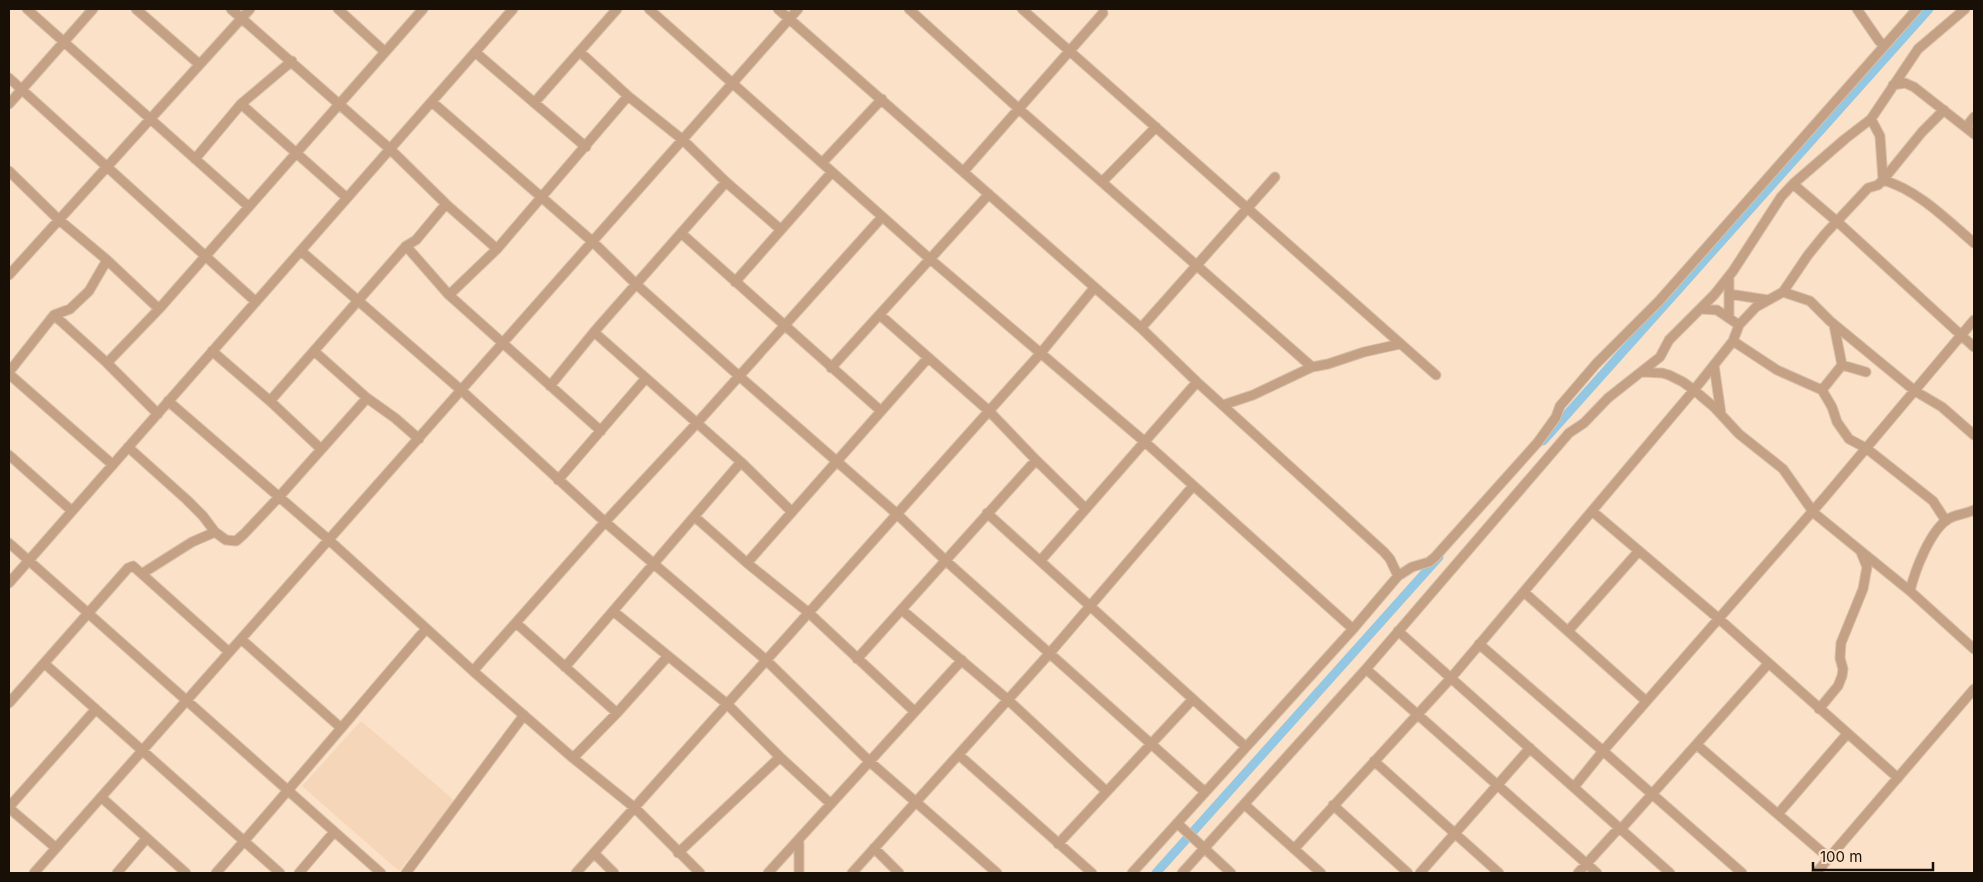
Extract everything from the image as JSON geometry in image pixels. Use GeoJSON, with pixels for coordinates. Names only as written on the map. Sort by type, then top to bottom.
{"type":"FeatureCollection","features":[{"type":"Feature","properties":{"kind":"street"},"geometry":{"type":"LineString","coordinates":[[27,9],[248,206]]}},
{"type":"Feature","properties":{"kind":"street"},"geometry":{"type":"LineString","coordinates":[[9,104],[93,9]]}},
{"type":"Feature","properties":{"kind":"street"},"geometry":{"type":"LineString","coordinates":[[136,9],[199,64]]}},
{"type":"Feature","properties":{"kind":"street"},"geometry":{"type":"LineString","coordinates":[[231,9],[390,149],[446,204],[497,249]]}},
{"type":"Feature","properties":{"kind":"street"},"geometry":{"type":"LineString","coordinates":[[9,275],[250,9]]}},
{"type":"Feature","properties":{"kind":"street"},"geometry":{"type":"LineString","coordinates":[[338,9],[384,51]]}},
{"type":"Feature","properties":{"kind":"street"},"geometry":{"type":"LineString","coordinates":[[107,363],[159,308],[423,9]]}},
{"type":"Feature","properties":{"kind":"street"},"geometry":{"type":"LineString","coordinates":[[9,583],[513,9]]}},
{"type":"Feature","properties":{"kind":"street"},"geometry":{"type":"LineString","coordinates":[[534,104],[617,9]]}},
{"type":"Feature","properties":{"kind":"street"},"geometry":{"type":"LineString","coordinates":[[649,9],[930,259],[1145,442],[1353,629]]}},
{"type":"Feature","properties":{"kind":"street"},"geometry":{"type":"LineString","coordinates":[[778,9],[1141,328],[1197,382],[1384,552],[1390,559],[1398,576]]}},
{"type":"Feature","properties":{"kind":"street"},"geometry":{"type":"LineString","coordinates":[[34,873],[798,9]]}},
{"type":"Feature","properties":{"kind":"street"},"geometry":{"type":"LineString","coordinates":[[909,9],[1019,109],[1312,367]]}},
{"type":"Feature","properties":{"kind":"street"},"geometry":{"type":"LineString","coordinates":[[1022,9],[1436,375]]}},
{"type":"Feature","properties":{"kind":"street"},"geometry":{"type":"LineString","coordinates":[[1857,9],[1874,35],[1884,45]]}},
{"type":"Feature","properties":{"kind":"street"},"geometry":{"type":"LineString","coordinates":[[1132,873],[1353,629],[1398,576],[1412,566],[1429,562],[1440,552],[1538,442],[1556,417],[1560,406],[1596,364],[1659,301],[1917,9]]}},
{"type":"Feature","properties":{"kind":"street"},"geometry":{"type":"LineString","coordinates":[[1182,873],[1366,669],[1569,433],[1584,424],[1608,398],[1660,358],[1669,340],[1701,309],[1729,276],[1781,197],[1792,184],[1871,119],[1918,49],[1965,9]]}},
{"type":"Feature","properties":{"kind":"street"},"geometry":{"type":"LineString","coordinates":[[964,172],[1103,14]]}},
{"type":"Feature","properties":{"kind":"street"},"geometry":{"type":"LineString","coordinates":[[475,52],[586,147]]}},
{"type":"Feature","properties":{"kind":"street"},"geometry":{"type":"LineString","coordinates":[[580,52],[628,96],[683,140],[726,182],[780,229]]}},
{"type":"Feature","properties":{"kind":"street"},"geometry":{"type":"LineString","coordinates":[[195,159],[241,104],[292,61]]}},
{"type":"Feature","properties":{"kind":"street"},"geometry":{"type":"LineString","coordinates":[[9,78],[256,302]]}},
{"type":"Feature","properties":{"kind":"street"},"geometry":{"type":"LineString","coordinates":[[1893,85],[1905,83],[1914,87],[1974,134]]}},
{"type":"Feature","properties":{"kind":"street"},"geometry":{"type":"LineString","coordinates":[[449,295],[497,249],[628,96]]}},
{"type":"Feature","properties":{"kind":"street"},"geometry":{"type":"LineString","coordinates":[[822,163],[882,99]]}},
{"type":"Feature","properties":{"kind":"street"},"geometry":{"type":"LineString","coordinates":[[432,102],[593,242],[636,286],[897,514],[1049,654],[1205,792]]}},
{"type":"Feature","properties":{"kind":"street"},"geometry":{"type":"LineString","coordinates":[[241,104],[347,198]]}},
{"type":"Feature","properties":{"kind":"street"},"geometry":{"type":"LineString","coordinates":[[1294,849],[1451,678],[1694,390],[1733,341],[1739,325],[1756,307],[1783,292],[1795,277],[1808,255],[1837,221],[1868,188],[1878,185],[1883,180],[1927,127],[1944,110]]}},
{"type":"Feature","properties":{"kind":"street"},"geometry":{"type":"LineString","coordinates":[[1966,127],[1974,117]]}},
{"type":"Feature","properties":{"kind":"street"},"geometry":{"type":"LineString","coordinates":[[1871,119],[1880,136],[1883,180]]}},
{"type":"Feature","properties":{"kind":"street"},"geometry":{"type":"LineString","coordinates":[[1102,182],[1156,127]]}},
{"type":"Feature","properties":{"kind":"street"},"geometry":{"type":"LineString","coordinates":[[9,171],[58,219],[107,260],[159,308]]}},
{"type":"Feature","properties":{"kind":"street"},"geometry":{"type":"LineString","coordinates":[[735,282],[832,172]]}},
{"type":"Feature","properties":{"kind":"street"},"geometry":{"type":"LineString","coordinates":[[1141,328],[1275,177]]}},
{"type":"Feature","properties":{"kind":"street"},"geometry":{"type":"LineString","coordinates":[[1883,180],[1896,184],[1913,194],[1974,243]]}},
{"type":"Feature","properties":{"kind":"street"},"geometry":{"type":"LineString","coordinates":[[550,386],[594,332],[726,182]]}},
{"type":"Feature","properties":{"kind":"street"},"geometry":{"type":"LineString","coordinates":[[1792,184],[1837,221],[1974,347]]}},
{"type":"Feature","properties":{"kind":"street"},"geometry":{"type":"LineString","coordinates":[[831,368],[989,194]]}},
{"type":"Feature","properties":{"kind":"street"},"geometry":{"type":"LineString","coordinates":[[270,401],[406,246],[416,240],[446,204]]}},
{"type":"Feature","properties":{"kind":"street"},"geometry":{"type":"LineString","coordinates":[[473,671],[605,522],[697,423],[882,217]]}},
{"type":"Feature","properties":{"kind":"street"},"geometry":{"type":"LineString","coordinates":[[681,233],[881,411]]}},
{"type":"Feature","properties":{"kind":"street"},"geometry":{"type":"LineString","coordinates":[[406,246],[449,295],[601,431]]}},
{"type":"Feature","properties":{"kind":"street"},"geometry":{"type":"LineString","coordinates":[[300,251],[461,390],[605,522],[766,660],[870,761],[997,873]]}},
{"type":"Feature","properties":{"kind":"street"},"geometry":{"type":"LineString","coordinates":[[107,260],[89,291],[70,309],[54,315],[9,373],[113,465]]}},
{"type":"Feature","properties":{"kind":"street"},"geometry":{"type":"LineString","coordinates":[[1729,276],[1729,317]]}},
{"type":"Feature","properties":{"kind":"street"},"geometry":{"type":"LineString","coordinates":[[1795,277],[1799,297]]}},
{"type":"Feature","properties":{"kind":"street"},"geometry":{"type":"LineString","coordinates":[[576,873],[1040,354],[1094,288]]}},
{"type":"Feature","properties":{"kind":"street"},"geometry":{"type":"LineString","coordinates":[[1783,292],[1810,302],[1915,391],[1942,407],[1974,435]]}},
{"type":"Feature","properties":{"kind":"street"},"geometry":{"type":"LineString","coordinates":[[1729,294],[1768,300]]}},
{"type":"Feature","properties":{"kind":"street"},"geometry":{"type":"LineString","coordinates":[[1701,309],[1717,310],[1739,325]]}},
{"type":"Feature","properties":{"kind":"street"},"geometry":{"type":"LineString","coordinates":[[54,315],[107,363],[158,414]]}},
{"type":"Feature","properties":{"kind":"street"},"geometry":{"type":"LineString","coordinates":[[880,315],[989,411],[1086,509]]}},
{"type":"Feature","properties":{"kind":"street"},"geometry":{"type":"LineString","coordinates":[[1574,787],[1603,750],[1866,448],[1974,320]]}},
{"type":"Feature","properties":{"kind":"street"},"geometry":{"type":"LineString","coordinates":[[1822,390],[1842,365],[1834,324]]}},
{"type":"Feature","properties":{"kind":"street"},"geometry":{"type":"LineString","coordinates":[[594,332],[741,462],[791,511]]}},
{"type":"Feature","properties":{"kind":"street"},"geometry":{"type":"LineString","coordinates":[[1733,341],[1777,370],[1822,390],[1832,407],[1837,422],[1849,439],[1866,448],[1933,501],[1946,521]]}},
{"type":"Feature","properties":{"kind":"street"},"geometry":{"type":"LineString","coordinates":[[1223,405],[1253,395],[1312,367],[1400,344]]}},
{"type":"Feature","properties":{"kind":"street"},"geometry":{"type":"LineString","coordinates":[[314,351],[367,398],[419,438]]}},
{"type":"Feature","properties":{"kind":"street"},"geometry":{"type":"LineString","coordinates":[[212,352],[270,401],[321,449]]}},
{"type":"Feature","properties":{"kind":"street"},"geometry":{"type":"LineString","coordinates":[[747,563],[928,358]]}},
{"type":"Feature","properties":{"kind":"street"},"geometry":{"type":"LineString","coordinates":[[1714,365],[1721,414]]}},
{"type":"Feature","properties":{"kind":"street"},"geometry":{"type":"LineString","coordinates":[[1842,365],[1866,372]]}},
{"type":"Feature","properties":{"kind":"street"},"geometry":{"type":"LineString","coordinates":[[1642,372],[1669,375],[1694,390],[1721,414],[1739,434],[1788,474],[1812,510],[1910,591],[1974,649]]}},
{"type":"Feature","properties":{"kind":"street"},"geometry":{"type":"LineString","coordinates":[[558,480],[646,378]]}},
{"type":"Feature","properties":{"kind":"street"},"geometry":{"type":"LineString","coordinates":[[1041,560],[1197,382]]}},
{"type":"Feature","properties":{"kind":"street"},"geometry":{"type":"LineString","coordinates":[[128,447],[187,500],[203,516],[215,532],[226,540],[236,541],[278,498],[367,398]]}},
{"type":"Feature","properties":{"kind":"street"},"geometry":{"type":"LineString","coordinates":[[168,401],[278,498],[329,540],[473,671],[634,808],[700,873]]}},
{"type":"Feature","properties":{"kind":"street"},"geometry":{"type":"LineString","coordinates":[[9,455],[72,511]]}},
{"type":"Feature","properties":{"kind":"street"},"geometry":{"type":"LineString","coordinates":[[856,659],[1036,460]]}},
{"type":"Feature","properties":{"kind":"street"},"geometry":{"type":"LineString","coordinates":[[566,667],[741,462]]}},
{"type":"Feature","properties":{"kind":"street"},"geometry":{"type":"LineString","coordinates":[[852,873],[1049,654],[1193,486]]}},
{"type":"Feature","properties":{"kind":"street"},"geometry":{"type":"LineString","coordinates":[[1910,591],[1928,542],[1946,521],[1956,515],[1974,510]]}},
{"type":"Feature","properties":{"kind":"street"},"geometry":{"type":"LineString","coordinates":[[1592,511],[1718,618],[1898,778]]}},
{"type":"Feature","properties":{"kind":"street"},"geometry":{"type":"LineString","coordinates":[[987,513],[1246,747]]}},
{"type":"Feature","properties":{"kind":"street"},"geometry":{"type":"LineString","coordinates":[[695,517],[808,613],[914,711]]}},
{"type":"Feature","properties":{"kind":"street"},"geometry":{"type":"LineString","coordinates":[[143,574],[192,542],[215,532]]}},
{"type":"Feature","properties":{"kind":"street"},"geometry":{"type":"LineString","coordinates":[[9,543],[381,873]]}},
{"type":"Feature","properties":{"kind":"street"},"geometry":{"type":"LineString","coordinates":[[1568,631],[1638,552]]}},
{"type":"Feature","properties":{"kind":"street"},"geometry":{"type":"LineString","coordinates":[[1819,709],[1838,686],[1842,676],[1841,643],[1863,589],[1867,567],[1861,552]]}},
{"type":"Feature","properties":{"kind":"street"},"geometry":{"type":"LineString","coordinates":[[9,703],[130,566],[134,566],[229,652]]}},
{"type":"Feature","properties":{"kind":"street"},"geometry":{"type":"LineString","coordinates":[[1524,592],[1646,701]]}},
{"type":"Feature","properties":{"kind":"street"},"geometry":{"type":"LineString","coordinates":[[902,610],[1007,699],[1106,791]]}},
{"type":"Feature","properties":{"kind":"street"},"geometry":{"type":"LineString","coordinates":[[613,611],[727,704],[831,804]]}},
{"type":"Feature","properties":{"kind":"street"},"geometry":{"type":"LineString","coordinates":[[516,623],[617,713]]}},
{"type":"Feature","properties":{"kind":"street"},"geometry":{"type":"LineString","coordinates":[[216,873],[426,629]]}},
{"type":"Feature","properties":{"kind":"street"},"geometry":{"type":"LineString","coordinates":[[1398,631],[1670,873]]}},
{"type":"Feature","properties":{"kind":"street"},"geometry":{"type":"LineString","coordinates":[[241,639],[340,727]]}},
{"type":"Feature","properties":{"kind":"street"},"geometry":{"type":"LineString","coordinates":[[1479,644],[1742,873]]}},
{"type":"Feature","properties":{"kind":"street"},"geometry":{"type":"LineString","coordinates":[[573,758],[617,713],[668,656]]}},
{"type":"Feature","properties":{"kind":"street"},"geometry":{"type":"LineString","coordinates":[[768,873],[962,660]]}},
{"type":"Feature","properties":{"kind":"street"},"geometry":{"type":"LineString","coordinates":[[45,664],[280,873]]}},
{"type":"Feature","properties":{"kind":"street"},"geometry":{"type":"LineString","coordinates":[[1578,873],[1653,795],[1768,664]]}},
{"type":"Feature","properties":{"kind":"street"},"geometry":{"type":"LineString","coordinates":[[1366,669],[1597,873]]}},
{"type":"Feature","properties":{"kind":"street"},"geometry":{"type":"LineString","coordinates":[[1816,873],[1974,689]]}},
{"type":"Feature","properties":{"kind":"street"},"geometry":{"type":"LineString","coordinates":[[1058,844],[1192,700]]}},
{"type":"Feature","properties":{"kind":"street"},"geometry":{"type":"LineString","coordinates":[[56,848],[9,807],[96,709]]}},
{"type":"Feature","properties":{"kind":"street"},"geometry":{"type":"LineString","coordinates":[[406,873],[524,715]]}},
{"type":"Feature","properties":{"kind":"street"},"geometry":{"type":"LineString","coordinates":[[1778,814],[1847,734]]}},
{"type":"Feature","properties":{"kind":"street"},"geometry":{"type":"LineString","coordinates":[[1697,746],[1829,858]]}},
{"type":"Feature","properties":{"kind":"street"},"geometry":{"type":"LineString","coordinates":[[1420,873],[1530,748]]}},
{"type":"Feature","properties":{"kind":"street"},"geometry":{"type":"LineString","coordinates":[[959,755],[1092,873]]}},
{"type":"Feature","properties":{"kind":"street"},"geometry":{"type":"LineString","coordinates":[[678,853],[780,757]]}},
{"type":"Feature","properties":{"kind":"street"},"geometry":{"type":"LineString","coordinates":[[1374,761],[1498,873]]}},
{"type":"Feature","properties":{"kind":"street"},"geometry":{"type":"LineString","coordinates":[[101,797],[186,873]]}},
{"type":"Feature","properties":{"kind":"street"},"geometry":{"type":"LineString","coordinates":[[1244,804],[1321,873]]}},
{"type":"Feature","properties":{"kind":"street"},"geometry":{"type":"LineString","coordinates":[[1333,806],[1408,873]]}},
{"type":"Feature","properties":{"kind":"street"},"geometry":{"type":"LineString","coordinates":[[1177,823],[1231,873]]}},
{"type":"Feature","properties":{"kind":"street"},"geometry":{"type":"LineString","coordinates":[[299,873],[334,832]]}},
{"type":"Feature","properties":{"kind":"street"},"geometry":{"type":"LineString","coordinates":[[117,873],[146,839]]}},
{"type":"Feature","properties":{"kind":"street"},"geometry":{"type":"LineString","coordinates":[[799,840],[799,873]]}},
{"type":"Feature","properties":{"kind":"street"},"geometry":{"type":"LineString","coordinates":[[874,848],[899,873]]}},
{"type":"Feature","properties":{"kind":"street"},"geometry":{"type":"LineString","coordinates":[[594,853],[614,873]]}},
{"type":"Feature","properties":{"kind":"shaded area"},"geometry":{"type":"Polygon","coordinates":[[[361,721],[455,801],[399,871],[302,786],[361,721]]]}},
{"type":"Feature","properties":{"kind":"waterway"},"geometry":{"type":"LineString","coordinates":[[1543,441],[1929,9]]}},
{"type":"Feature","properties":{"kind":"waterway"},"geometry":{"type":"LineString","coordinates":[[1156,873],[1439,557]]}}]}
